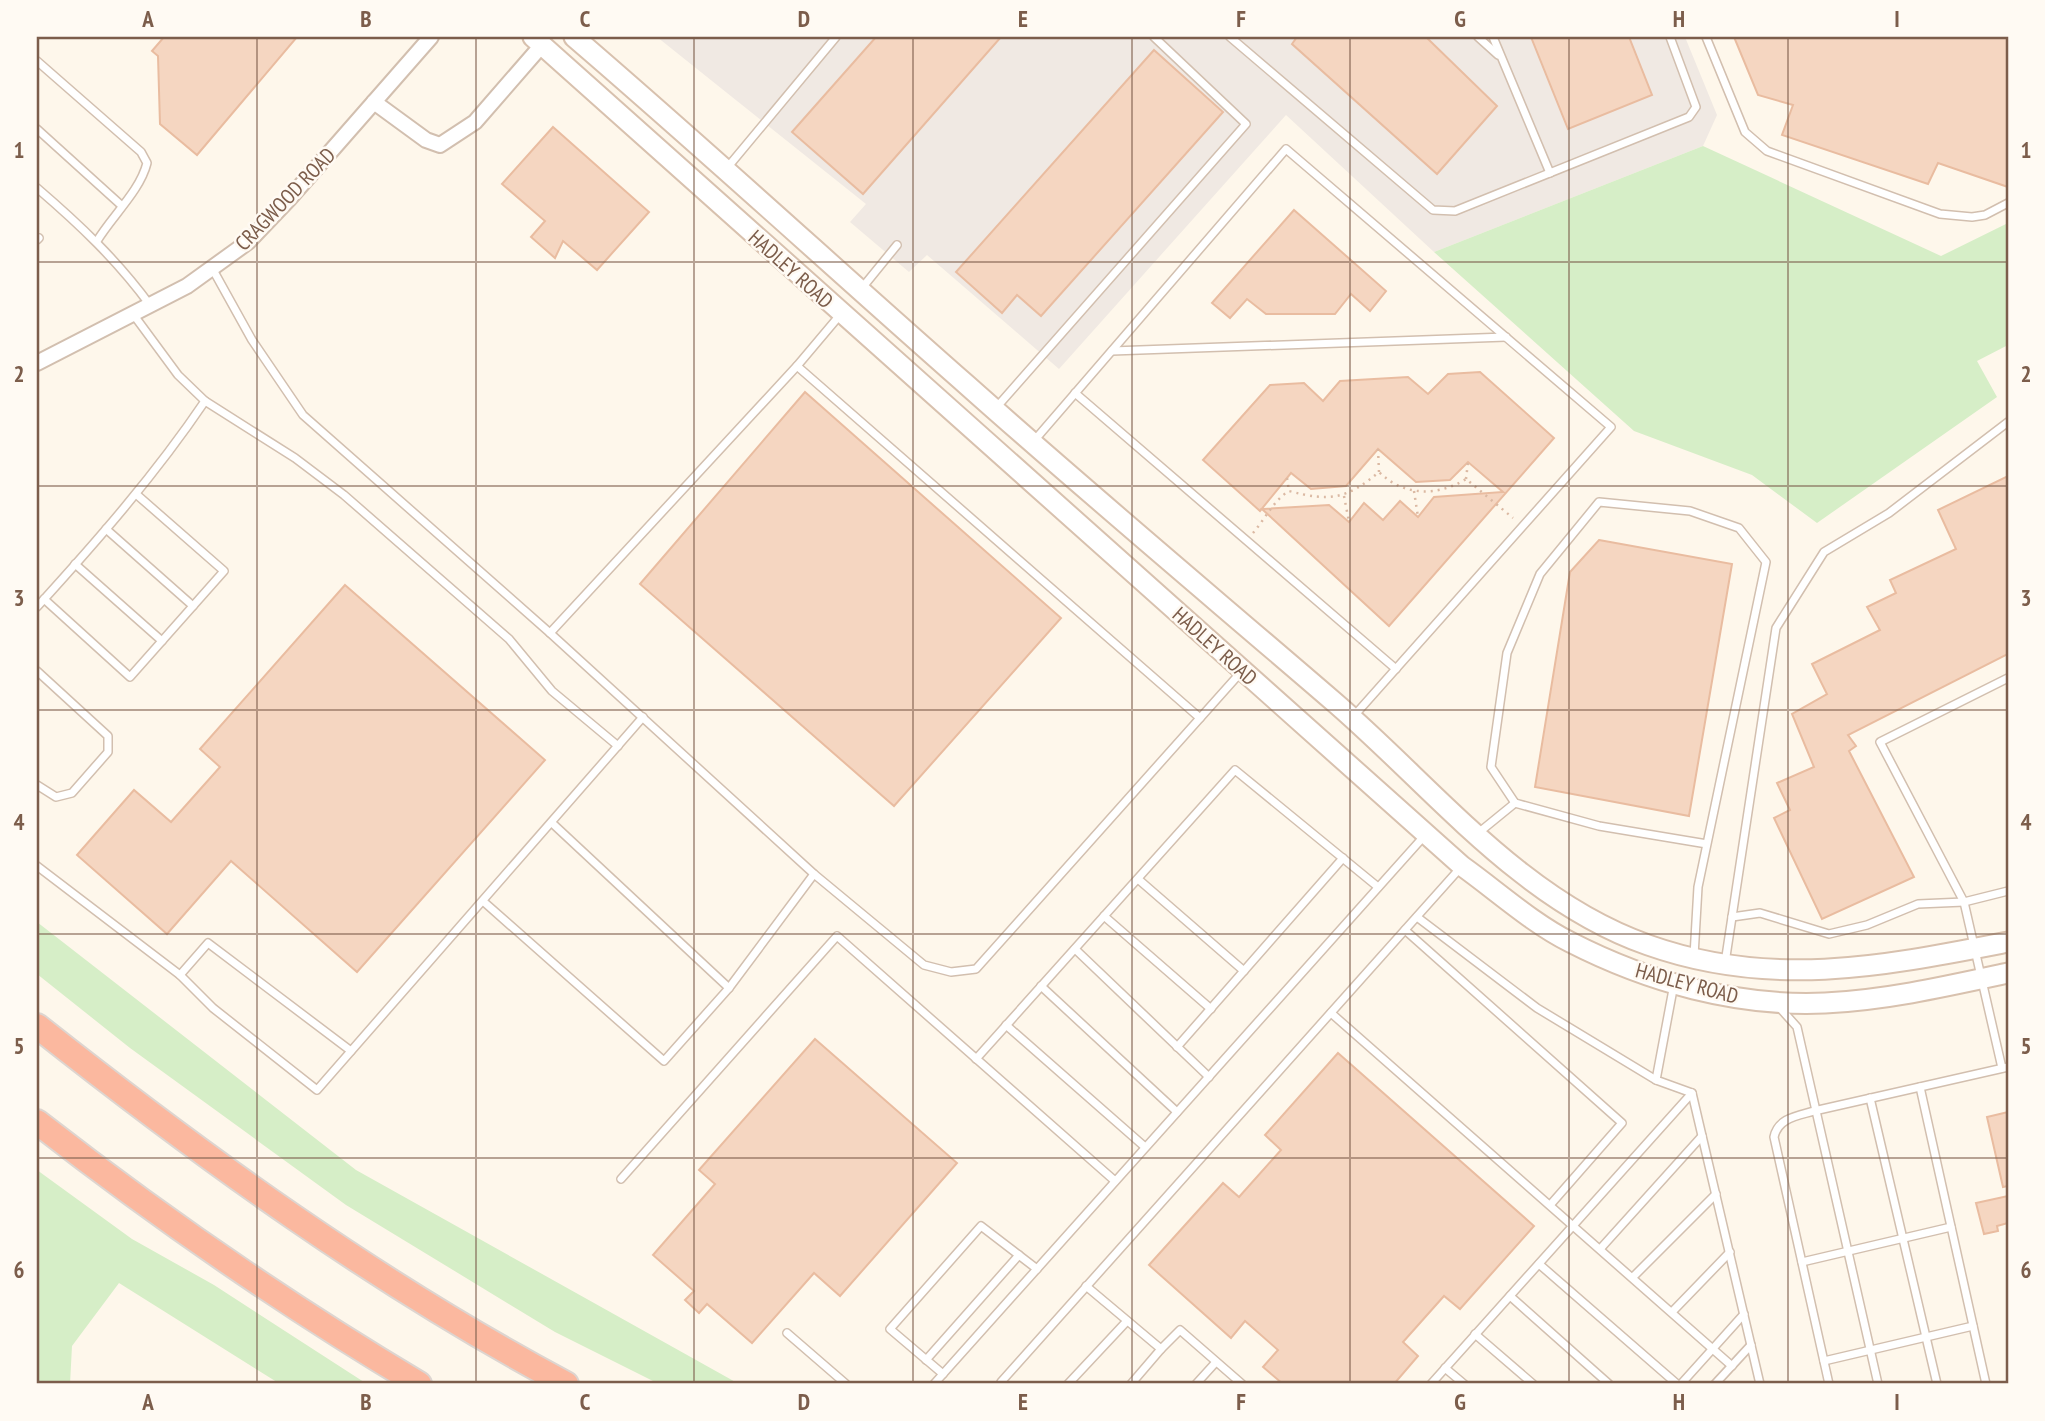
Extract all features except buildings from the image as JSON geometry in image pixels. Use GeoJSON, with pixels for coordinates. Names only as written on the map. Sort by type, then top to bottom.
{"type":"FeatureCollection","features":[{"type":"Feature","properties":{"kind":"highway"},"geometry":{"type":"LineString","coordinates":[[37,1026],[206,1156],[302,1223],[453,1320],[566,1384]]}},
{"type":"Feature","properties":{"kind":"highway"},"geometry":{"type":"LineString","coordinates":[[37,1122],[176,1227],[312,1318],[419,1384]]}},
{"type":"Feature","properties":{"kind":"main road","name":"HADLEY ROAD"},"geometry":{"type":"LineString","coordinates":[[574,37],[726,168],[995,410],[1353,718],[1481,839],[1558,900],[1649,946],[1725,963],[1813,972],[1908,962],[2008,942]]}},
{"type":"Feature","properties":{"kind":"main road","name":"HADLEY ROAD"},"geometry":{"type":"LineString","coordinates":[[537,41],[1462,866],[1568,941],[1641,974],[1744,999],[1824,1003],[1915,993],[2008,973]]}},
{"type":"Feature","properties":{"kind":"main road"},"geometry":{"type":"LineString","coordinates":[[1462,866],[1481,839]]}},
{"type":"Feature","properties":{"kind":"street","name":"CRAGWOOD ROAD"},"geometry":{"type":"LineString","coordinates":[[37,363],[187,286],[248,242],[431,37]]}},
{"type":"Feature","properties":{"kind":"street"},"geometry":{"type":"LineString","coordinates":[[374,102],[426,140],[440,145],[475,122],[537,41]]}},
{"type":"Feature","properties":{"kind":"lane"},"geometry":{"type":"LineString","coordinates":[[726,168],[836,37]]}},
{"type":"Feature","properties":{"kind":"lane"},"geometry":{"type":"LineString","coordinates":[[995,410],[1246,124],[1154,37]]}},
{"type":"Feature","properties":{"kind":"lane"},"geometry":{"type":"LineString","coordinates":[[1230,37],[1433,210],[1455,211],[1689,117],[1696,107],[1694,95],[1670,37]]}},
{"type":"Feature","properties":{"kind":"lane"},"geometry":{"type":"LineString","coordinates":[[1478,37],[1501,57]]}},
{"type":"Feature","properties":{"kind":"lane"},"geometry":{"type":"LineString","coordinates":[[1493,37],[1550,173]]}},
{"type":"Feature","properties":{"kind":"lane"},"geometry":{"type":"LineString","coordinates":[[1706,37],[1745,132],[1767,151],[1940,214],[1972,217],[1985,215],[2008,203]]}},
{"type":"Feature","properties":{"kind":"lane"},"geometry":{"type":"LineString","coordinates":[[37,61],[141,152],[147,163],[144,174],[97,241]]}},
{"type":"Feature","properties":{"kind":"lane"},"geometry":{"type":"LineString","coordinates":[[37,129],[121,205]]}},
{"type":"Feature","properties":{"kind":"lane"},"geometry":{"type":"LineString","coordinates":[[1033,442],[1286,149],[1611,427],[1353,718]]}},
{"type":"Feature","properties":{"kind":"lane"},"geometry":{"type":"LineString","coordinates":[[37,188],[97,241],[122,267],[150,305]]}},
{"type":"Feature","properties":{"kind":"lane"},"geometry":{"type":"LineString","coordinates":[[861,290],[897,245]]}},
{"type":"Feature","properties":{"kind":"lane"},"geometry":{"type":"LineString","coordinates":[[212,268],[252,340],[303,415],[550,633],[814,874],[924,965],[951,972],[976,969],[1242,671]]}},
{"type":"Feature","properties":{"kind":"lane"},"geometry":{"type":"LineString","coordinates":[[133,314],[178,374],[205,401],[295,458],[354,504],[509,639],[552,691],[618,746]]}},
{"type":"Feature","properties":{"kind":"lane"},"geometry":{"type":"LineString","coordinates":[[550,633],[797,366],[841,314]]}},
{"type":"Feature","properties":{"kind":"lane"},"geometry":{"type":"LineString","coordinates":[[1112,351],[1506,337]]}},
{"type":"Feature","properties":{"kind":"lane"},"geometry":{"type":"LineString","coordinates":[[797,366],[1200,718]]}},
{"type":"Feature","properties":{"kind":"lane"},"geometry":{"type":"LineString","coordinates":[[1076,393],[1396,669]]}},
{"type":"Feature","properties":{"kind":"lane"},"geometry":{"type":"LineString","coordinates":[[37,607],[136,494],[178,442],[205,401]]}},
{"type":"Feature","properties":{"kind":"lane"},"geometry":{"type":"LineString","coordinates":[[1725,963],[1776,628],[1824,552],[1889,513],[2008,422]]}},
{"type":"Feature","properties":{"kind":"lane"},"geometry":{"type":"LineString","coordinates":[[44,599],[130,677],[224,571],[136,494]]}},
{"type":"Feature","properties":{"kind":"lane"},"geometry":{"type":"LineString","coordinates":[[1694,956],[1698,887],[1707,844],[1766,562],[1738,528],[1690,511],[1600,502],[1540,575],[1507,653],[1491,767],[1514,803],[1599,826],[1707,844]]}},
{"type":"Feature","properties":{"kind":"lane"},"geometry":{"type":"LineString","coordinates":[[106,529],[192,606]]}},
{"type":"Feature","properties":{"kind":"lane"},"geometry":{"type":"LineString","coordinates":[[75,564],[162,641]]}},
{"type":"Feature","properties":{"kind":"lane"},"geometry":{"type":"LineString","coordinates":[[37,671],[108,736],[108,752],[72,793],[56,797],[37,785]]}},
{"type":"Feature","properties":{"kind":"lane"},"geometry":{"type":"LineString","coordinates":[[1829,1384],[1774,1137],[1776,1129],[1787,1119],[1814,1111],[2005,1068],[1964,902],[1880,743],[2008,678]]}},
{"type":"Feature","properties":{"kind":"lane"},"geometry":{"type":"LineString","coordinates":[[37,866],[180,975],[213,1008],[317,1090],[643,717]]}},
{"type":"Feature","properties":{"kind":"lane"},"geometry":{"type":"LineString","coordinates":[[976,1059],[1235,770],[1378,887]]}},
{"type":"Feature","properties":{"kind":"lane"},"geometry":{"type":"LineString","coordinates":[[1481,839],[1514,803]]}},
{"type":"Feature","properties":{"kind":"lane"},"geometry":{"type":"LineString","coordinates":[[552,823],[729,988]]}},
{"type":"Feature","properties":{"kind":"lane"},"geometry":{"type":"LineString","coordinates":[[934,1384],[1426,834]]}},
{"type":"Feature","properties":{"kind":"lane"},"geometry":{"type":"LineString","coordinates":[[1177,1046],[1343,858]]}},
{"type":"Feature","properties":{"kind":"lane"},"geometry":{"type":"LineString","coordinates":[[1003,1384],[1001,1382],[1086,1286],[1462,866]]}},
{"type":"Feature","properties":{"kind":"lane"},"geometry":{"type":"LineString","coordinates":[[484,902],[664,1060],[729,988],[814,874]]}},
{"type":"Feature","properties":{"kind":"lane"},"geometry":{"type":"LineString","coordinates":[[1138,879],[1244,971]]}},
{"type":"Feature","properties":{"kind":"lane"},"geometry":{"type":"LineString","coordinates":[[1732,917],[1760,913],[1829,933],[1867,925],[1918,904],[1964,902],[2008,891]]}},
{"type":"Feature","properties":{"kind":"lane"},"geometry":{"type":"LineString","coordinates":[[1104,916],[1211,1009]]}},
{"type":"Feature","properties":{"kind":"lane"},"geometry":{"type":"LineString","coordinates":[[1417,917],[1537,1009],[1656,1080],[1692,1093]]}},
{"type":"Feature","properties":{"kind":"lane"},"geometry":{"type":"LineString","coordinates":[[1405,930],[1622,1123],[1550,1204]]}},
{"type":"Feature","properties":{"kind":"lane"},"geometry":{"type":"LineString","coordinates":[[621,1179],[837,936],[1115,1181]]}},
{"type":"Feature","properties":{"kind":"lane"},"geometry":{"type":"LineString","coordinates":[[180,975],[208,943],[351,1051]]}},
{"type":"Feature","properties":{"kind":"lane"},"geometry":{"type":"LineString","coordinates":[[1075,949],[1209,1077]]}},
{"type":"Feature","properties":{"kind":"lane"},"geometry":{"type":"LineString","coordinates":[[1656,1080],[1674,983]]}},
{"type":"Feature","properties":{"kind":"lane"},"geometry":{"type":"LineString","coordinates":[[1041,986],[1177,1112]]}},
{"type":"Feature","properties":{"kind":"lane"},"geometry":{"type":"LineString","coordinates":[[1762,1000],[1782,1009],[1797,1027],[1878,1384]]}},
{"type":"Feature","properties":{"kind":"lane"},"geometry":{"type":"LineString","coordinates":[[1331,1013],[1732,1366]]}},
{"type":"Feature","properties":{"kind":"lane"},"geometry":{"type":"LineString","coordinates":[[1006,1025],[1146,1147]]}},
{"type":"Feature","properties":{"kind":"lane"},"geometry":{"type":"LineString","coordinates":[[1920,1087],[1986,1384]]}},
{"type":"Feature","properties":{"kind":"lane"},"geometry":{"type":"LineString","coordinates":[[1692,1093],[1760,1384]]}},
{"type":"Feature","properties":{"kind":"lane"},"geometry":{"type":"LineString","coordinates":[[1431,1384],[1692,1093]]}},
{"type":"Feature","properties":{"kind":"lane"},"geometry":{"type":"LineString","coordinates":[[1870,1098],[1937,1384]]}},
{"type":"Feature","properties":{"kind":"lane"},"geometry":{"type":"LineString","coordinates":[[1601,1248],[1702,1136]]}},
{"type":"Feature","properties":{"kind":"lane"},"geometry":{"type":"LineString","coordinates":[[1633,1277],[1716,1194]]}},
{"type":"Feature","properties":{"kind":"lane"},"geometry":{"type":"LineString","coordinates":[[943,1374],[890,1329],[981,1226],[1037,1269]]}},
{"type":"Feature","properties":{"kind":"lane"},"geometry":{"type":"LineString","coordinates":[[1802,1262],[1951,1227]]}},
{"type":"Feature","properties":{"kind":"lane"},"geometry":{"type":"LineString","coordinates":[[1672,1312],[1730,1252]]}},
{"type":"Feature","properties":{"kind":"lane"},"geometry":{"type":"LineString","coordinates":[[926,1360],[1019,1255]]}},
{"type":"Feature","properties":{"kind":"lane"},"geometry":{"type":"LineString","coordinates":[[1539,1264],[1679,1384],[1744,1314]]}},
{"type":"Feature","properties":{"kind":"lane"},"geometry":{"type":"LineString","coordinates":[[1086,1286],[1161,1349]]}},
{"type":"Feature","properties":{"kind":"lane"},"geometry":{"type":"LineString","coordinates":[[1510,1296],[1609,1384]]}},
{"type":"Feature","properties":{"kind":"lane"},"geometry":{"type":"LineString","coordinates":[[1068,1384],[1127,1321]]}},
{"type":"Feature","properties":{"kind":"lane"},"geometry":{"type":"LineString","coordinates":[[1824,1361],[1973,1326]]}},
{"type":"Feature","properties":{"kind":"lane"},"geometry":{"type":"LineString","coordinates":[[1131,1384],[1180,1330],[1241,1384]]}},
{"type":"Feature","properties":{"kind":"lane"},"geometry":{"type":"LineString","coordinates":[[787,1333],[846,1384]]}},
{"type":"Feature","properties":{"kind":"lane"},"geometry":{"type":"LineString","coordinates":[[1475,1334],[1533,1384]]}},
{"type":"Feature","properties":{"kind":"lane"},"geometry":{"type":"LineString","coordinates":[[1715,1384],[1751,1345]]}},
{"type":"Feature","properties":{"kind":"lane"},"geometry":{"type":"LineString","coordinates":[[1196,1384],[1216,1362]]}},
{"type":"Feature","properties":{"kind":"lane"},"geometry":{"type":"LineString","coordinates":[[1445,1368],[1464,1384]]}},
{"type":"Feature","properties":{"kind":"path"},"geometry":{"type":"LineString","coordinates":[[1378,449],[1379,472]]}},
{"type":"Feature","properties":{"kind":"path"},"geometry":{"type":"LineString","coordinates":[[1466,479],[1468,462]]}},
{"type":"Feature","properties":{"kind":"path"},"geometry":{"type":"LineString","coordinates":[[1379,472],[1405,491],[1434,491],[1466,479]]}},
{"type":"Feature","properties":{"kind":"path"},"geometry":{"type":"LineString","coordinates":[[1247,541],[1273,510],[1278,498],[1289,491],[1324,498],[1345,496],[1379,472]]}},
{"type":"Feature","properties":{"kind":"path"},"geometry":{"type":"LineString","coordinates":[[1287,478],[1289,491]]}},
{"type":"Feature","properties":{"kind":"path"},"geometry":{"type":"LineString","coordinates":[[1466,479],[1522,527]]}},
{"type":"Feature","properties":{"kind":"path"},"geometry":{"type":"LineString","coordinates":[[1414,491],[1418,517]]}},
{"type":"Feature","properties":{"kind":"path"},"geometry":{"type":"LineString","coordinates":[[1345,496],[1349,522]]}},
{"type":"Feature","properties":{"kind":"shaded area"},"geometry":{"type":"Polygon","coordinates":[[[657,37],[1685,37],[1717,115],[1703,146],[1434,252],[1286,115],[1059,369],[927,255],[909,272],[850,222],[866,204],[657,37]]]}},
{"type":"Feature","properties":{"kind":"green space"},"geometry":{"type":"Polygon","coordinates":[[[1703,146],[1941,256],[2008,223],[2008,345],[1977,361],[1997,397],[1817,523],[1752,475],[1634,431],[1434,252],[1703,146]]]}},
{"type":"Feature","properties":{"kind":"green space"},"geometry":{"type":"Polygon","coordinates":[[[37,922],[356,1170],[739,1384],[659,1384],[555,1332],[346,1205],[130,1048],[37,974],[37,922]]]}},
{"type":"Feature","properties":{"kind":"green space"},"geometry":{"type":"Polygon","coordinates":[[[37,1170],[132,1239],[214,1285],[367,1384],[280,1384],[119,1283],[72,1346],[70,1384],[37,1384],[37,1170]]]}}]}
